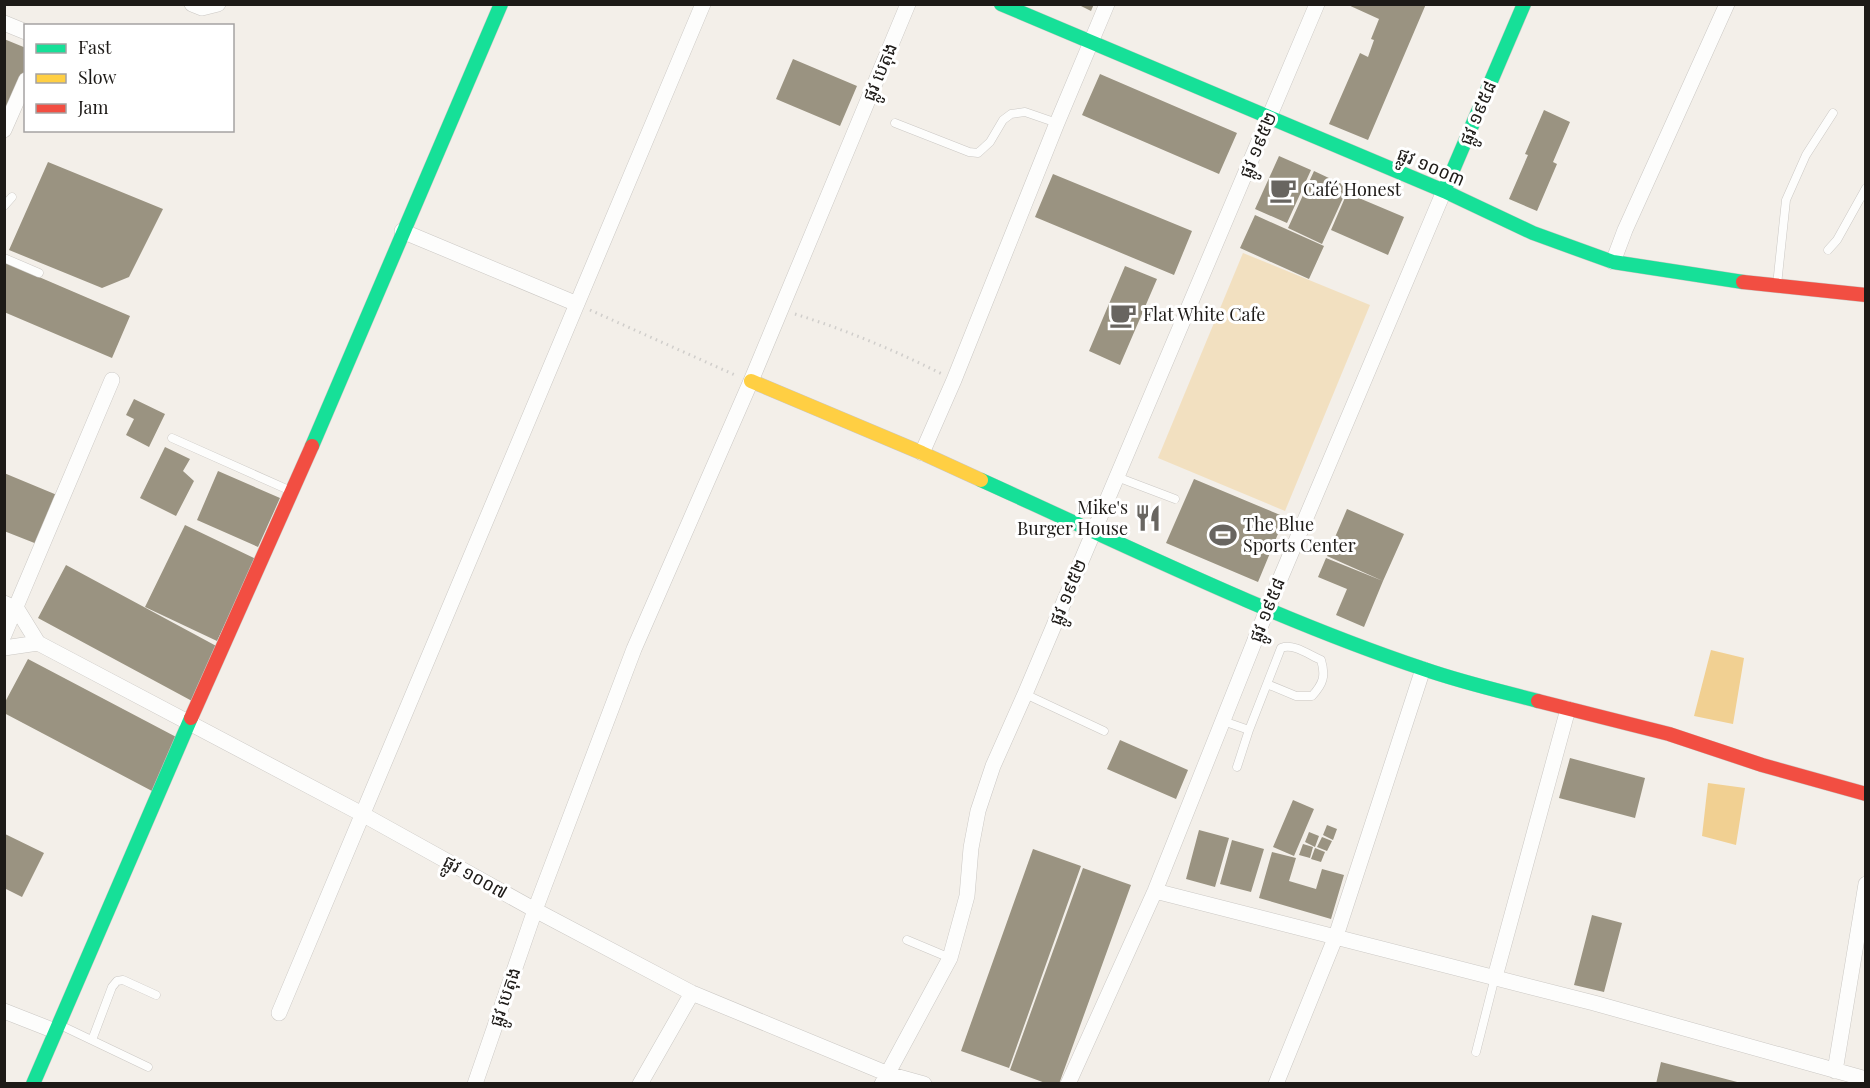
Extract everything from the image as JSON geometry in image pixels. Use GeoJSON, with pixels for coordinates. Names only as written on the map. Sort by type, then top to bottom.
{"type":"FeatureCollection","features":[{"type":"Feature","properties":{"kind":"street"},"geometry":{"type":"LineString","coordinates":[[192,4],[202,8],[218,4]]}},
{"type":"Feature","properties":{"kind":"street"},"geometry":{"type":"LineString","coordinates":[[33,1083],[292,491],[501,4]]}},
{"type":"Feature","properties":{"kind":"street"},"geometry":{"type":"LineString","coordinates":[[279,1013],[703,4]]}},
{"type":"Feature","properties":{"kind":"street","name":"ផ្លូវ បេតុង"},"geometry":{"type":"LineString","coordinates":[[475,1083],[535,910],[634,649],[751,381],[908,4]]}},
{"type":"Feature","properties":{"kind":"street","name":"ផ្លូវ ១០០៣"},"geometry":{"type":"LineString","coordinates":[[1001,4],[1444,191],[1533,233],[1613,262],[1723,280],[1866,295]]}},
{"type":"Feature","properties":{"kind":"street"},"geometry":{"type":"LineString","coordinates":[[922,453],[1107,4]]}},
{"type":"Feature","properties":{"kind":"street","name":"ផ្លូវ ១៩៥២"},"geometry":{"type":"LineString","coordinates":[[885,1079],[950,958],[967,896],[971,848],[978,811],[993,766],[1317,4]]}},
{"type":"Feature","properties":{"kind":"street","name":"ផ្លូវ ១៩៥៨"},"geometry":{"type":"LineString","coordinates":[[1068,1083],[1155,891],[1267,610],[1524,4]]}},
{"type":"Feature","properties":{"kind":"street"},"geometry":{"type":"LineString","coordinates":[[1613,262],[1624,230],[1727,4]]}},
{"type":"Feature","properties":{"kind":"street"},"geometry":{"type":"LineString","coordinates":[[4,23],[24,32]]}},
{"type":"Feature","properties":{"kind":"street"},"geometry":{"type":"LineString","coordinates":[[4,130],[24,85]]}},
{"type":"Feature","properties":{"kind":"street"},"geometry":{"type":"LineString","coordinates":[[402,231],[577,304]]}},
{"type":"Feature","properties":{"kind":"street"},"geometry":{"type":"LineString","coordinates":[[4,636],[11,606],[112,380]]}},
{"type":"Feature","properties":{"kind":"street"},"geometry":{"type":"LineString","coordinates":[[751,381],[922,453],[1267,610],[1423,669],[1471,684],[1669,734],[1762,765],[1866,794]]}},
{"type":"Feature","properties":{"kind":"street"},"geometry":{"type":"LineString","coordinates":[[4,648],[38,643],[11,606]]}},
{"type":"Feature","properties":{"kind":"street","name":"ផ្លូវ ១០០៧"},"geometry":{"type":"LineString","coordinates":[[38,643],[362,814],[535,910],[692,993],[885,1079],[924,1083]]}},
{"type":"Feature","properties":{"kind":"street"},"geometry":{"type":"LineString","coordinates":[[1276,1083],[1336,936],[1423,669]]}},
{"type":"Feature","properties":{"kind":"street"},"geometry":{"type":"LineString","coordinates":[[1495,977],[1568,708]]}},
{"type":"Feature","properties":{"kind":"street"},"geometry":{"type":"LineString","coordinates":[[1834,1071],[1866,884]]}},
{"type":"Feature","properties":{"kind":"street"},"geometry":{"type":"LineString","coordinates":[[1155,891],[1495,977],[1866,1079]]}},
{"type":"Feature","properties":{"kind":"street"},"geometry":{"type":"LineString","coordinates":[[640,1083],[692,993]]}},
{"type":"Feature","properties":{"kind":"street"},"geometry":{"type":"LineString","coordinates":[[4,1011],[57,1028]]}},
{"type":"Feature","properties":{"kind":"lane"},"geometry":{"type":"LineString","coordinates":[[895,123],[969,152],[978,153],[990,142],[1003,120],[1011,114],[1025,112],[1057,123]]}},
{"type":"Feature","properties":{"kind":"lane"},"geometry":{"type":"LineString","coordinates":[[1777,286],[1786,200],[1806,155],[1833,113]]}},
{"type":"Feature","properties":{"kind":"lane"},"geometry":{"type":"LineString","coordinates":[[1828,250],[1837,240],[1866,188]]}},
{"type":"Feature","properties":{"kind":"lane"},"geometry":{"type":"LineString","coordinates":[[4,206],[12,197]]}},
{"type":"Feature","properties":{"kind":"lane"},"geometry":{"type":"LineString","coordinates":[[4,258],[39,273]]}},
{"type":"Feature","properties":{"kind":"lane"},"geometry":{"type":"LineString","coordinates":[[172,438],[292,491]]}},
{"type":"Feature","properties":{"kind":"lane"},"geometry":{"type":"LineString","coordinates":[[1117,477],[1175,499]]}},
{"type":"Feature","properties":{"kind":"lane"},"geometry":{"type":"LineString","coordinates":[[1238,767],[1249,730],[1281,648],[1292,647],[1321,660],[1325,672],[1321,686],[1312,696],[1296,696],[1267,684]]}},
{"type":"Feature","properties":{"kind":"lane"},"geometry":{"type":"LineString","coordinates":[[1025,694],[1104,731]]}},
{"type":"Feature","properties":{"kind":"lane"},"geometry":{"type":"LineString","coordinates":[[1223,721],[1249,730]]}},
{"type":"Feature","properties":{"kind":"lane"},"geometry":{"type":"LineString","coordinates":[[908,940],[950,958]]}},
{"type":"Feature","properties":{"kind":"lane"},"geometry":{"type":"LineString","coordinates":[[1476,1052],[1495,977]]}},
{"type":"Feature","properties":{"kind":"lane"},"geometry":{"type":"LineString","coordinates":[[92,1040],[112,987],[117,981],[123,980],[156,994]]}},
{"type":"Feature","properties":{"kind":"lane"},"geometry":{"type":"LineString","coordinates":[[57,1028],[92,1040],[148,1067]]}},
{"type":"Feature","properties":{"kind":"path"},"geometry":{"type":"LineString","coordinates":[[577,304],[751,381]]}},
{"type":"Feature","properties":{"kind":"path"},"geometry":{"type":"LineString","coordinates":[[781,309],[830,325],[890,349],[954,380]]}},
{"type":"Feature","properties":{"kind":"shaded area"},"geometry":{"type":"Polygon","coordinates":[[[1243,253],[1370,305],[1285,511],[1158,458],[1243,253]]]}},
{"type":"Feature","properties":{"kind":"shaded area"},"geometry":{"type":"Polygon","coordinates":[[[1711,650],[1744,658],[1733,724],[1694,716],[1711,650]]]}},
{"type":"Feature","properties":{"kind":"shaded area"},"geometry":{"type":"Polygon","coordinates":[[[1708,783],[1745,788],[1736,845],[1702,836],[1708,783]]]}},
{"type":"Feature","properties":{"kind":"building"},"geometry":{"type":"Polygon","coordinates":[[[1077,4],[1094,4],[1091,11],[1077,4]]]}},
{"type":"Feature","properties":{"kind":"building"},"geometry":{"type":"Polygon","coordinates":[[[1346,4],[1426,4],[1368,140],[1329,124],[1360,53],[1368,57],[1374,40],[1371,39],[1379,19],[1346,4]]]}},
{"type":"Feature","properties":{"kind":"building"},"geometry":{"type":"Polygon","coordinates":[[[4,39],[24,47],[24,75],[4,120],[4,39]]]}},
{"type":"Feature","properties":{"kind":"building"},"geometry":{"type":"Polygon","coordinates":[[[793,59],[857,86],[840,126],[776,99],[793,59]]]}},
{"type":"Feature","properties":{"kind":"building"},"geometry":{"type":"Polygon","coordinates":[[[1100,74],[1237,133],[1219,174],[1082,115],[1100,74]]]}},
{"type":"Feature","properties":{"kind":"building"},"geometry":{"type":"Polygon","coordinates":[[[1544,110],[1570,122],[1553,162],[1557,164],[1537,211],[1509,199],[1544,110]]]}},
{"type":"Feature","properties":{"kind":"building","name":"Café Honest"},"geometry":{"type":"Polygon","coordinates":[[[1279,156],[1311,170],[1287,223],[1255,209],[1279,156]]]}},
{"type":"Feature","properties":{"kind":"building"},"geometry":{"type":"Polygon","coordinates":[[[48,162],[163,209],[129,277],[102,288],[9,250],[48,162]]]}},
{"type":"Feature","properties":{"kind":"building"},"geometry":{"type":"Polygon","coordinates":[[[1314,171],[1348,187],[1322,244],[1288,228],[1314,171]]]}},
{"type":"Feature","properties":{"kind":"building"},"geometry":{"type":"Polygon","coordinates":[[[1053,174],[1192,231],[1174,275],[1035,217],[1053,174]]]}},
{"type":"Feature","properties":{"kind":"building"},"geometry":{"type":"Polygon","coordinates":[[[1347,193],[1404,217],[1388,255],[1331,230],[1347,193]]]}},
{"type":"Feature","properties":{"kind":"building"},"geometry":{"type":"Polygon","coordinates":[[[1255,215],[1324,246],[1309,279],[1240,248],[1255,215]]]}},
{"type":"Feature","properties":{"kind":"building"},"geometry":{"type":"Polygon","coordinates":[[[4,262],[130,316],[112,358],[4,312],[4,262]]]}},
{"type":"Feature","properties":{"kind":"building","name":"Flat White Cafe"},"geometry":{"type":"Polygon","coordinates":[[[1125,266],[1157,279],[1120,365],[1089,351],[1125,266]]]}},
{"type":"Feature","properties":{"kind":"building"},"geometry":{"type":"Polygon","coordinates":[[[134,399],[165,414],[149,447],[126,435],[134,419],[126,415],[134,399]]]}},
{"type":"Feature","properties":{"kind":"building"},"geometry":{"type":"Polygon","coordinates":[[[165,447],[190,459],[183,471],[194,481],[176,516],[140,498],[165,447]]]}},
{"type":"Feature","properties":{"kind":"building"},"geometry":{"type":"Polygon","coordinates":[[[218,471],[280,498],[258,547],[197,520],[218,471]]]}},
{"type":"Feature","properties":{"kind":"building"},"geometry":{"type":"Polygon","coordinates":[[[4,473],[57,495],[37,544],[4,531],[4,473]]]}},
{"type":"Feature","properties":{"kind":"building"},"geometry":{"type":"Polygon","coordinates":[[[1194,479],[1285,517],[1258,582],[1166,543],[1194,479]]]}},
{"type":"Feature","properties":{"kind":"building"},"geometry":{"type":"Polygon","coordinates":[[[1347,509],[1404,534],[1383,581],[1327,556],[1347,509]]]}},
{"type":"Feature","properties":{"kind":"building"},"geometry":{"type":"Polygon","coordinates":[[[185,525],[256,559],[217,641],[145,607],[185,525]]]}},
{"type":"Feature","properties":{"kind":"building"},"geometry":{"type":"Polygon","coordinates":[[[1326,558],[1383,581],[1364,627],[1336,615],[1347,589],[1318,577],[1326,558]]]}},
{"type":"Feature","properties":{"kind":"building"},"geometry":{"type":"Polygon","coordinates":[[[66,565],[220,648],[192,701],[38,618],[66,565]]]}},
{"type":"Feature","properties":{"kind":"building"},"geometry":{"type":"Polygon","coordinates":[[[28,659],[180,739],[152,791],[4,713],[4,704],[28,659]]]}},
{"type":"Feature","properties":{"kind":"building"},"geometry":{"type":"Polygon","coordinates":[[[1120,740],[1188,770],[1176,799],[1107,769],[1120,740]]]}},
{"type":"Feature","properties":{"kind":"building"},"geometry":{"type":"Polygon","coordinates":[[[1570,758],[1645,778],[1635,818],[1559,798],[1570,758]]]}},
{"type":"Feature","properties":{"kind":"building"},"geometry":{"type":"Polygon","coordinates":[[[1293,800],[1314,809],[1294,856],[1273,847],[1293,800]]]}},
{"type":"Feature","properties":{"kind":"building"},"geometry":{"type":"Polygon","coordinates":[[[1327,825],[1337,829],[1333,840],[1323,835],[1327,825]]]}},
{"type":"Feature","properties":{"kind":"building"},"geometry":{"type":"Polygon","coordinates":[[[1199,830],[1229,838],[1215,887],[1186,879],[1199,830]]]}},
{"type":"Feature","properties":{"kind":"building"},"geometry":{"type":"Polygon","coordinates":[[[1309,832],[1319,836],[1315,847],[1305,842],[1309,832]]]}},
{"type":"Feature","properties":{"kind":"building"},"geometry":{"type":"Polygon","coordinates":[[[5,834],[44,853],[22,897],[4,888],[5,834]]]}},
{"type":"Feature","properties":{"kind":"building"},"geometry":{"type":"Polygon","coordinates":[[[1322,837],[1332,841],[1327,851],[1317,847],[1322,837]]]}},
{"type":"Feature","properties":{"kind":"building"},"geometry":{"type":"Polygon","coordinates":[[[1232,840],[1264,849],[1251,892],[1220,884],[1232,840]]]}},
{"type":"Feature","properties":{"kind":"building"},"geometry":{"type":"Polygon","coordinates":[[[1303,844],[1313,847],[1310,858],[1299,855],[1303,844]]]}},
{"type":"Feature","properties":{"kind":"building"},"geometry":{"type":"Polygon","coordinates":[[[1315,848],[1325,852],[1321,862],[1311,859],[1315,848]]]}},
{"type":"Feature","properties":{"kind":"building"},"geometry":{"type":"Polygon","coordinates":[[[1033,849],[1081,866],[1009,1068],[961,1051],[1033,849]]]}},
{"type":"Feature","properties":{"kind":"building"},"geometry":{"type":"Polygon","coordinates":[[[1272,852],[1296,858],[1289,881],[1316,889],[1322,869],[1344,875],[1331,919],[1259,898],[1272,852]]]}},
{"type":"Feature","properties":{"kind":"building"},"geometry":{"type":"Polygon","coordinates":[[[1083,868],[1131,885],[1059,1084],[1048,1084],[1010,1070],[1083,868]]]}},
{"type":"Feature","properties":{"kind":"building"},"geometry":{"type":"Polygon","coordinates":[[[1592,915],[1622,923],[1604,992],[1574,985],[1592,915]]]}},
{"type":"Feature","properties":{"kind":"building"},"geometry":{"type":"Polygon","coordinates":[[[1661,1062],[1741,1083],[1741,1084],[1656,1084],[1661,1062]]]}},
{"type":"Feature","properties":{"kind":"traffic: fast"},"geometry":{"type":"LineString","coordinates":[[312,446],[501,4]]}},
{"type":"Feature","properties":{"kind":"traffic: fast"},"geometry":{"type":"LineString","coordinates":[[1001,4],[1444,191],[1533,233],[1613,262],[1743,282]]}},
{"type":"Feature","properties":{"kind":"traffic: fast"},"geometry":{"type":"LineString","coordinates":[[1444,191],[1524,4]]}},
{"type":"Feature","properties":{"kind":"traffic: fast"},"geometry":{"type":"LineString","coordinates":[[981,480],[1200,580],[1311,627],[1438,674],[1538,701]]}},
{"type":"Feature","properties":{"kind":"traffic: fast"},"geometry":{"type":"LineString","coordinates":[[33,1084],[191,718]]}},
{"type":"Feature","properties":{"kind":"traffic: slow"},"geometry":{"type":"LineString","coordinates":[[751,381],[981,480]]}},
{"type":"Feature","properties":{"kind":"traffic: jam"},"geometry":{"type":"LineString","coordinates":[[1743,282],[1866,295]]}},
{"type":"Feature","properties":{"kind":"traffic: jam"},"geometry":{"type":"LineString","coordinates":[[191,718],[312,446]]}},
{"type":"Feature","properties":{"kind":"traffic: jam"},"geometry":{"type":"LineString","coordinates":[[1538,701],[1669,734],[1762,765],[1866,794]]}},
{"type":"Feature","properties":{"kind":"place","name":"Café Honest"},"geometry":{"type":"Point","coordinates":[1283,190]}},
{"type":"Feature","properties":{"kind":"place","name":"Flat White Cafe"},"geometry":{"type":"Point","coordinates":[1123,315]}},
{"type":"Feature","properties":{"kind":"place","name":"Mike's Burger House"},"geometry":{"type":"Point","coordinates":[1148,518]}},
{"type":"Feature","properties":{"kind":"place","name":"The Blue Sports Center"},"geometry":{"type":"Point","coordinates":[1223,535]}}]}
